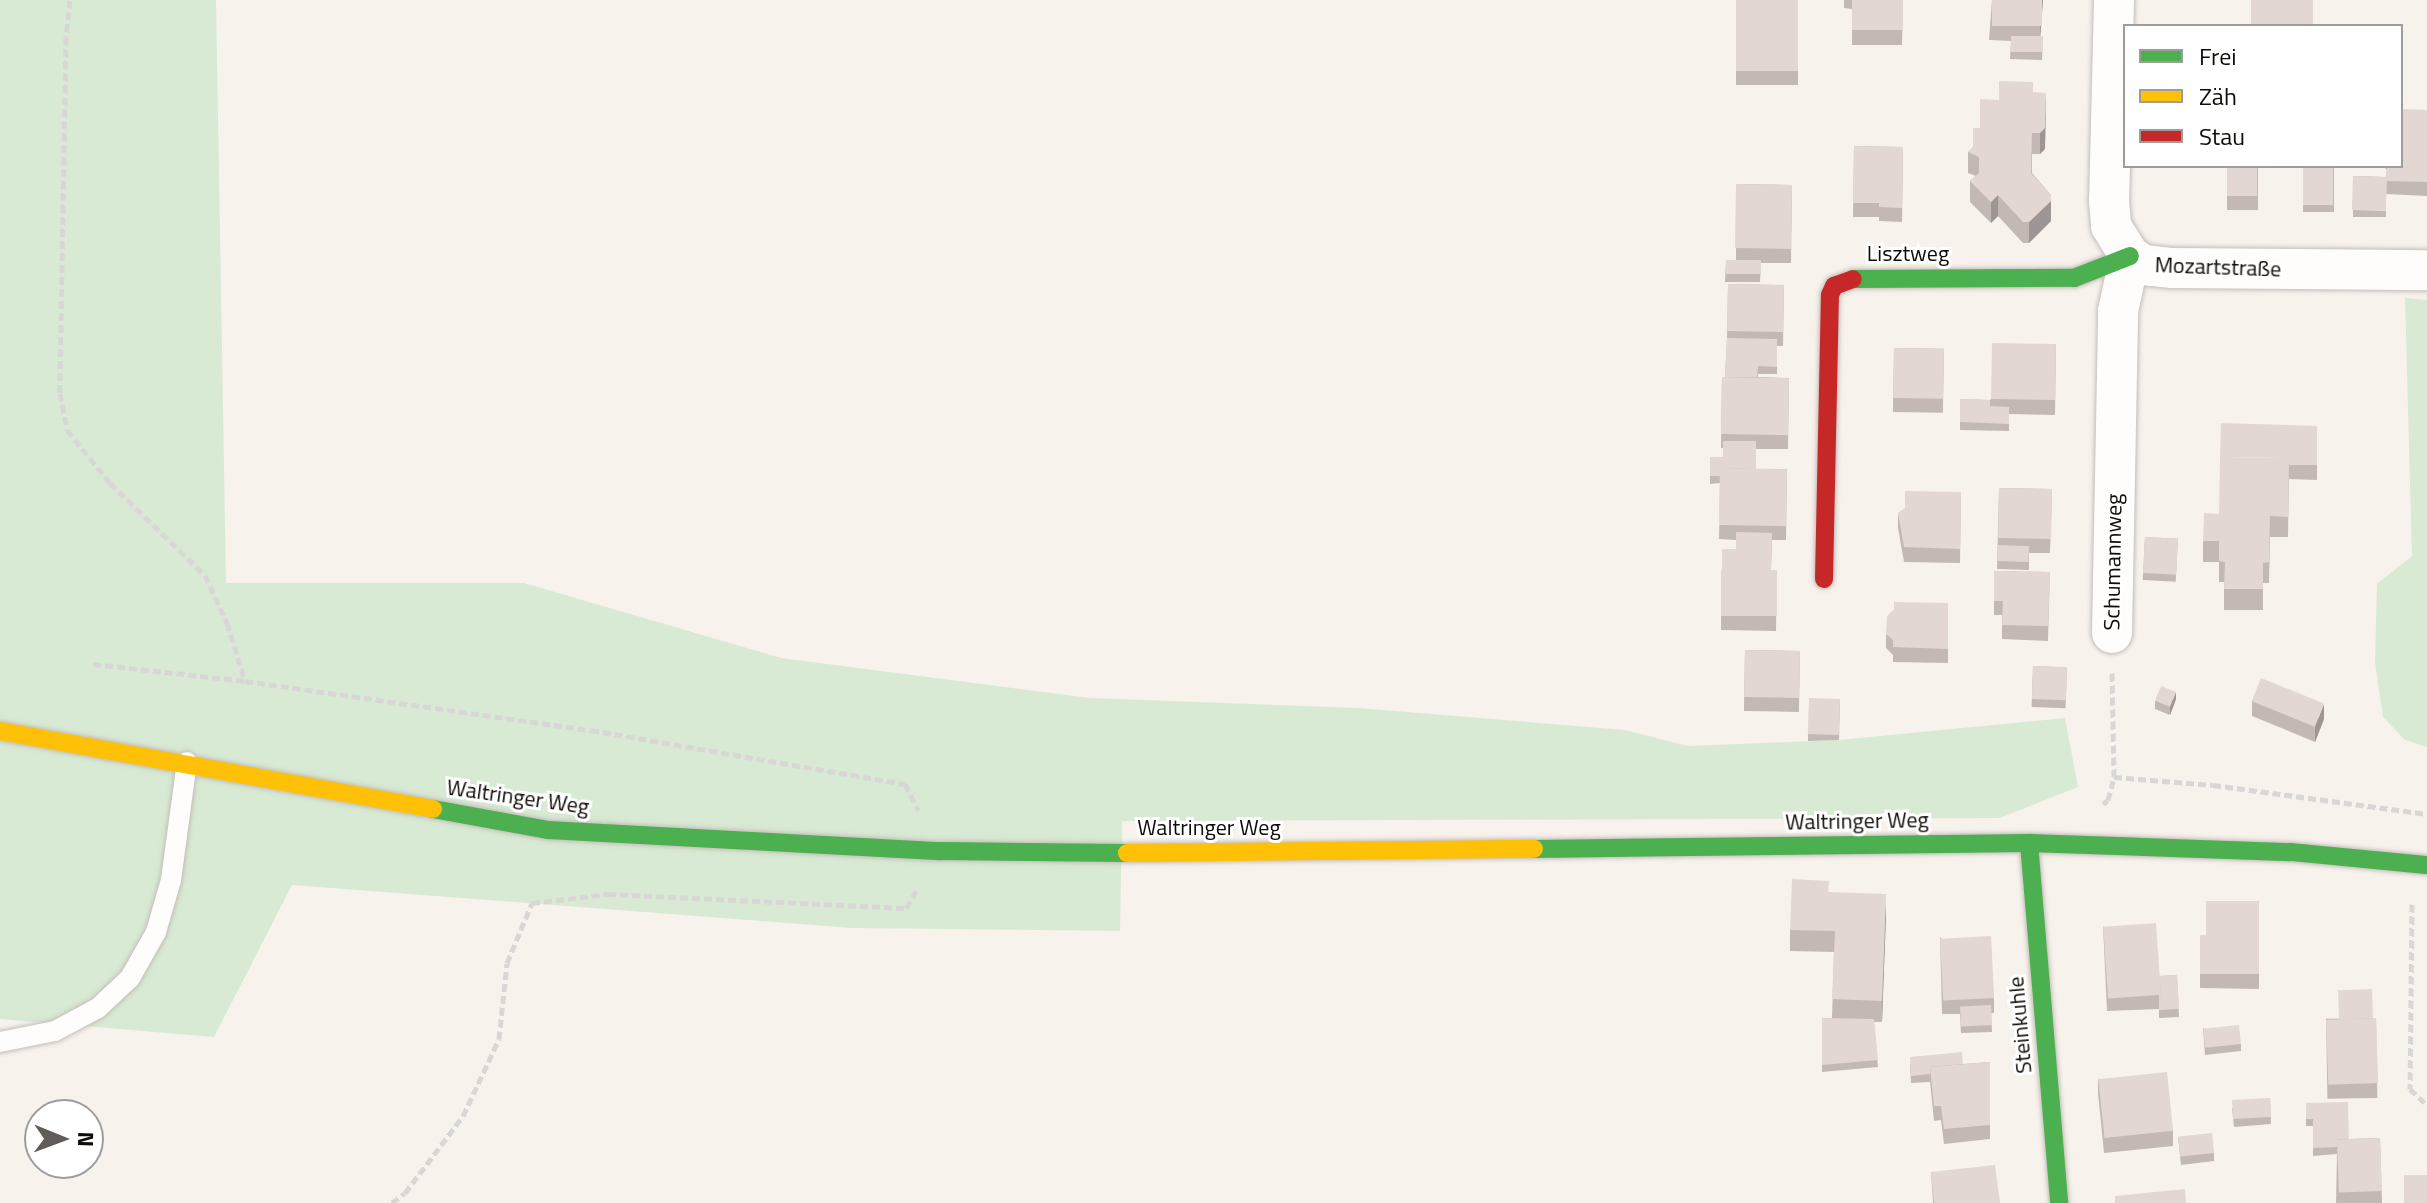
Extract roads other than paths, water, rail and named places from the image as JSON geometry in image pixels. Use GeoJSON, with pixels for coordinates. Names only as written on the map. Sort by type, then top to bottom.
{"type":"FeatureCollection","features":[{"type":"Feature","properties":{"kind":"street","name":"Mozartstraße"},"geometry":{"type":"LineString","coordinates":[[2114,0],[2109,201],[2111,226],[2130,256],[2143,265],[2173,268],[2427,270]]}},
{"type":"Feature","properties":{"kind":"street","name":"Lisztweg"},"geometry":{"type":"LineString","coordinates":[[1824,579],[1830,295],[1834,286],[1852,279],[2074,278],[2130,256]]}},
{"type":"Feature","properties":{"kind":"street","name":"Schumannweg"},"geometry":{"type":"LineString","coordinates":[[2112,633],[2118,311],[2130,256]]}},
{"type":"Feature","properties":{"kind":"street","name":"Waltringer Weg"},"geometry":{"type":"LineString","coordinates":[[0,731],[187,762],[548,830],[940,851],[1186,853],[2059,843],[2291,852],[2420,864]]}},
{"type":"Feature","properties":{"kind":"street","name":"Steinkuhle"},"geometry":{"type":"LineString","coordinates":[[2029,843],[2059,1203]]}},
{"type":"Feature","properties":{"kind":"lane"},"geometry":{"type":"LineString","coordinates":[[0,1042],[55,1031],[98,1008],[130,978],[156,932],[171,880],[187,762]]}}]}
